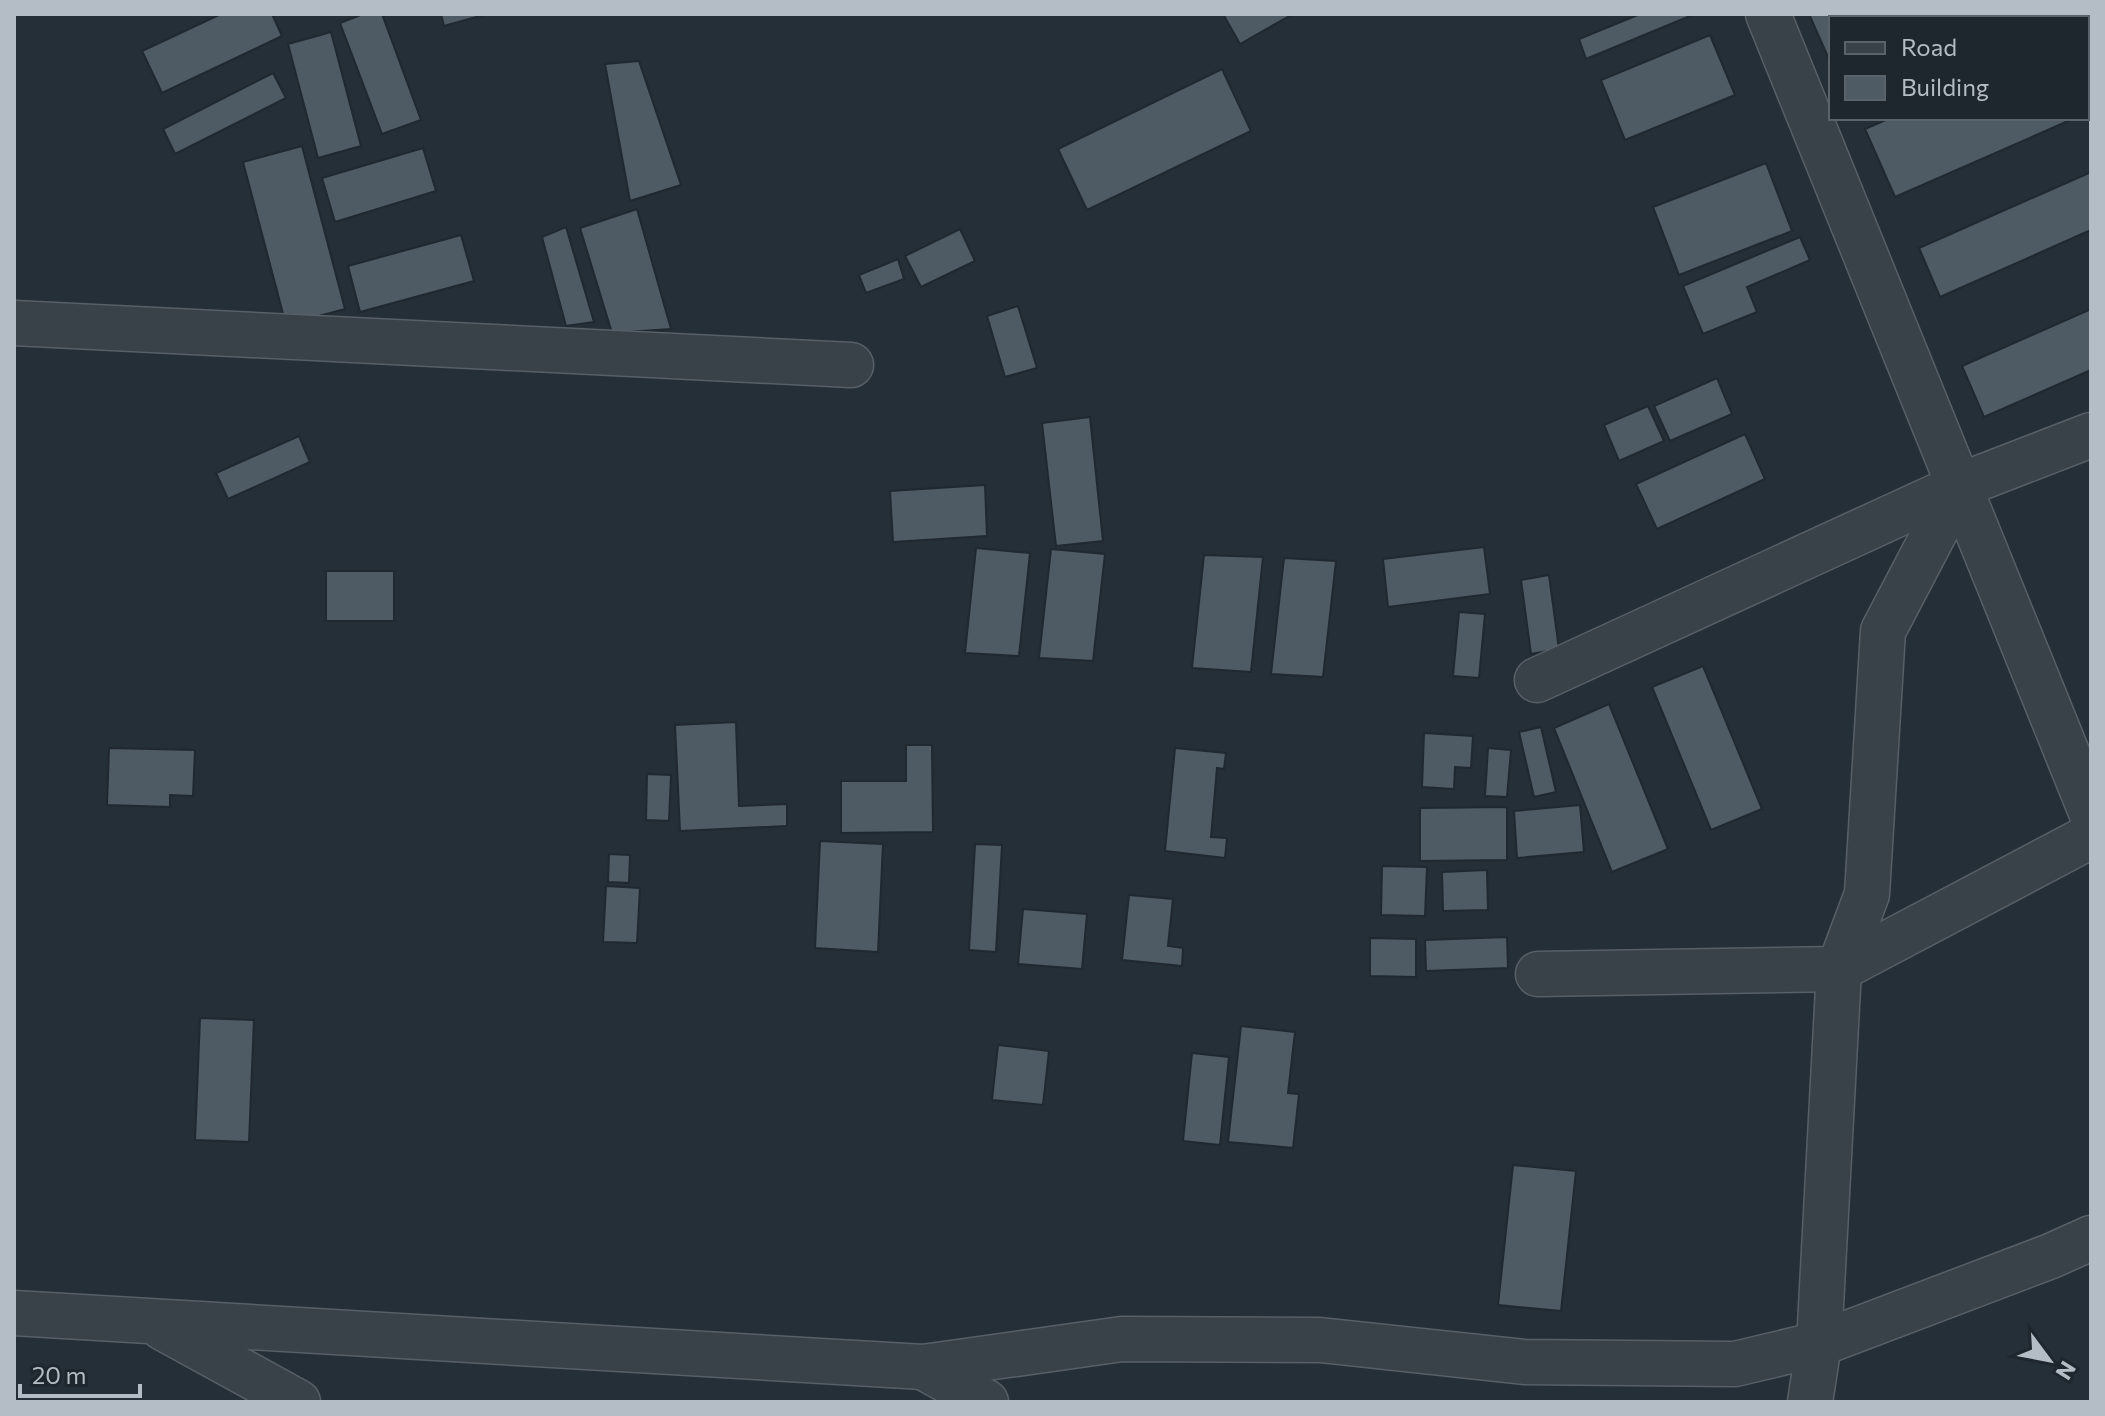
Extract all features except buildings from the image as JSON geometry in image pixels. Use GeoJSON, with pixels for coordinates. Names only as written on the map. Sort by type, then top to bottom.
{"type":"FeatureCollection","features":[{"type":"Feature","properties":{"kind":"street"},"geometry":{"type":"LineString","coordinates":[[1768,14],[2091,812]]}},
{"type":"Feature","properties":{"kind":"street"},"geometry":{"type":"LineString","coordinates":[[14,323],[851,365]]}},
{"type":"Feature","properties":{"kind":"street"},"geometry":{"type":"LineString","coordinates":[[1537,680],[1959,486],[2091,435]]}},
{"type":"Feature","properties":{"kind":"street"},"geometry":{"type":"LineString","coordinates":[[1810,1402],[1819,1344],[1839,969],[1867,894],[1883,631],[1959,486]]}},
{"type":"Feature","properties":{"kind":"street"},"geometry":{"type":"LineString","coordinates":[[1538,974],[1839,969],[2091,836]]}},
{"type":"Feature","properties":{"kind":"street"},"geometry":{"type":"LineString","coordinates":[[14,1313],[923,1367],[1122,1339],[1320,1340],[1524,1362],[1735,1364],[1819,1344],[2091,1238]]}},
{"type":"Feature","properties":{"kind":"street"},"geometry":{"type":"LineString","coordinates":[[151,1322],[298,1402]]}},
{"type":"Feature","properties":{"kind":"street"},"geometry":{"type":"LineString","coordinates":[[923,1367],[986,1402]]}}]}
